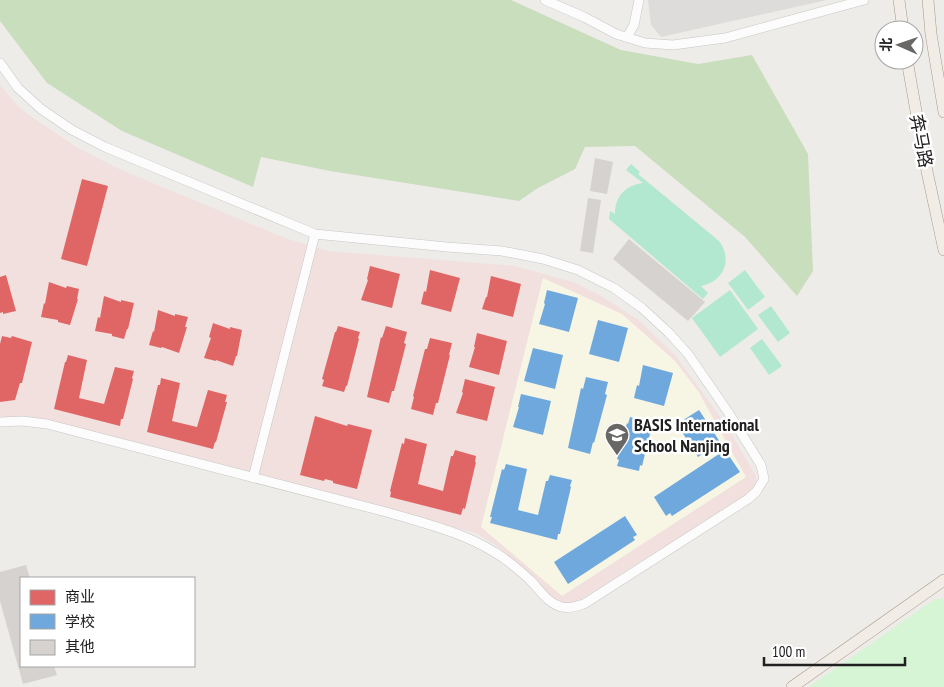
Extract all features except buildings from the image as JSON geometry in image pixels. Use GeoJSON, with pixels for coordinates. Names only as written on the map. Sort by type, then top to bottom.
{"type":"FeatureCollection","features":[{"type":"Feature","properties":{"kind":"main road"},"geometry":{"type":"LineString","coordinates":[[899,0],[902,20]]}},
{"type":"Feature","properties":{"kind":"main road","name":"奔马路"},"geometry":{"type":"LineString","coordinates":[[928,0],[930,34],[944,112]]}},
{"type":"Feature","properties":{"kind":"main road","name":"奔马路"},"geometry":{"type":"LineString","coordinates":[[909,70],[925,162],[944,250]]}},
{"type":"Feature","properties":{"kind":"main road"},"geometry":{"type":"LineString","coordinates":[[792,687],[944,580]]}},
{"type":"Feature","properties":{"kind":"street"},"geometry":{"type":"LineString","coordinates":[[545,0],[584,17],[616,34],[646,43],[673,45],[725,38],[864,0]]}},
{"type":"Feature","properties":{"kind":"street"},"geometry":{"type":"LineString","coordinates":[[627,37],[634,24],[639,0]]}},
{"type":"Feature","properties":{"kind":"street"},"geometry":{"type":"LineString","coordinates":[[0,63],[18,88],[41,109],[72,130],[105,147],[314,234],[502,251],[543,259],[578,270],[614,288],[642,308],[688,354],[710,383],[761,465],[764,479],[756,492],[748,499],[584,604],[562,608],[550,602],[530,580],[496,552],[470,538],[390,513],[47,424],[22,421],[0,422]]}},
{"type":"Feature","properties":{"kind":"street"},"geometry":{"type":"LineString","coordinates":[[253,478],[314,234]]}},
{"type":"Feature","properties":{"kind":"shaded area"},"geometry":{"type":"Polygon","coordinates":[[[648,0],[827,0],[661,37],[651,25],[648,0]]]}},
{"type":"Feature","properties":{"kind":"shaded area"},"geometry":{"type":"Polygon","coordinates":[[[0,85],[26,113],[78,148],[117,168],[285,238],[328,251],[515,266],[573,282],[601,296],[640,321],[675,355],[726,425],[756,476],[755,486],[750,492],[575,603],[566,605],[552,600],[498,547],[476,533],[53,425],[0,420],[0,85]]]}},
{"type":"Feature","properties":{"kind":"shaded area","name":"BASIS International School Nanjing"},"geometry":{"type":"Polygon","coordinates":[[[543,278],[622,314],[675,361],[698,391],[746,477],[562,596],[481,527],[543,278]]]}},
{"type":"Feature","properties":{"kind":"green space"},"geometry":{"type":"Polygon","coordinates":[[[0,0],[511,0],[621,50],[698,64],[752,55],[808,154],[813,271],[797,296],[745,237],[635,146],[585,147],[575,169],[538,188],[519,201],[330,171],[261,157],[253,187],[122,131],[47,83],[0,21],[0,0]]]}},
{"type":"Feature","properties":{"kind":"green space"},"geometry":{"type":"Polygon","coordinates":[[[631,164],[640,172],[638,174],[719,241],[723,248],[726,262],[724,269],[715,280],[701,286],[708,293],[703,299],[609,219],[610,211],[615,214],[617,202],[623,192],[631,186],[643,183],[626,170],[631,164]]]}},
{"type":"Feature","properties":{"kind":"green space"},"geometry":{"type":"Polygon","coordinates":[[[745,270],[765,297],[748,310],[728,283],[745,270]]]}},
{"type":"Feature","properties":{"kind":"green space"},"geometry":{"type":"Polygon","coordinates":[[[730,290],[758,329],[720,357],[692,318],[730,290]]]}},
{"type":"Feature","properties":{"kind":"green space"},"geometry":{"type":"Polygon","coordinates":[[[771,306],[790,333],[778,342],[758,315],[771,306]]]}},
{"type":"Feature","properties":{"kind":"green space"},"geometry":{"type":"Polygon","coordinates":[[[762,339],[782,366],[769,375],[750,348],[762,339]]]}},
{"type":"Feature","properties":{"kind":"green space"},"geometry":{"type":"Polygon","coordinates":[[[935,599],[944,599],[944,687],[809,687],[935,599]]]}},
{"type":"Feature","properties":{"kind":"place","name":"BASIS International School Nanjing"},"geometry":{"type":"Point","coordinates":[617,456]}}]}
